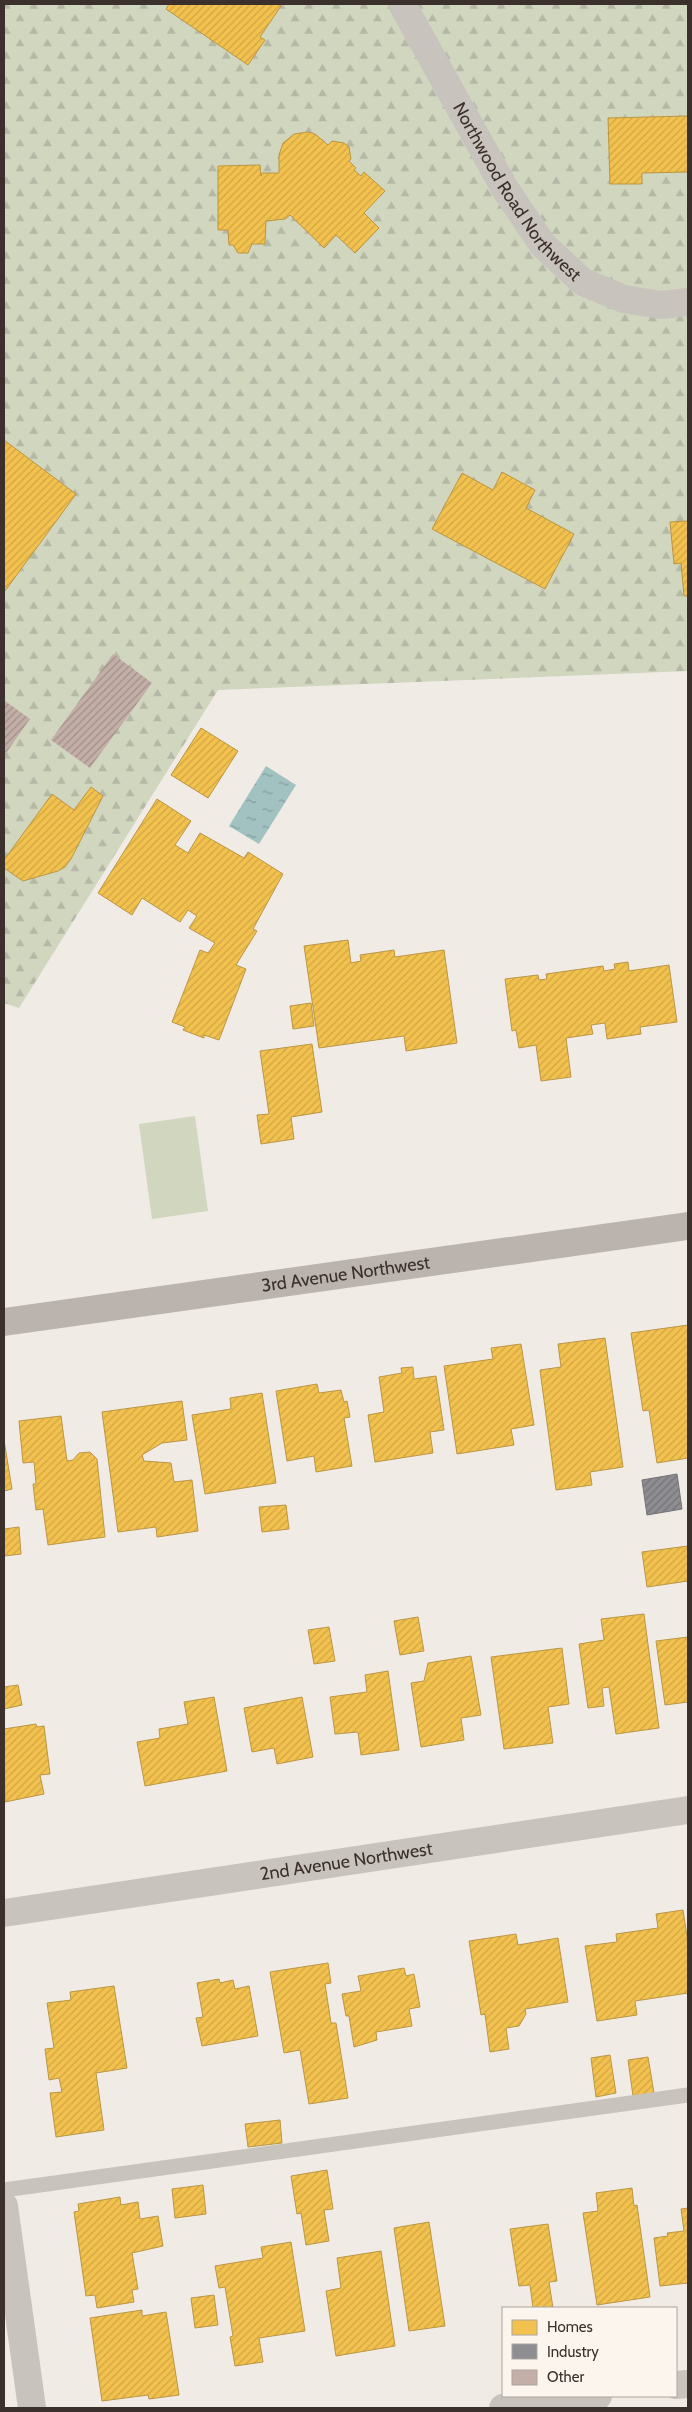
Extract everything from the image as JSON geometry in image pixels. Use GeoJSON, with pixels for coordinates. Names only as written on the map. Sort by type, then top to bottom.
{"type":"FeatureCollection","features":[{"type":"Feature","properties":{"kind":"street","name":"Northwood Road Northwest"},"geometry":{"type":"LineString","coordinates":[[402,4],[504,187],[543,244],[583,282],[624,300],[661,305],[688,302]]}},
{"type":"Feature","properties":{"kind":"street","name":"3rd Avenue Northwest"},"geometry":{"type":"LineString","coordinates":[[4,1322],[688,1226]]}},
{"type":"Feature","properties":{"kind":"street","name":"2nd Avenue Northwest"},"geometry":{"type":"LineString","coordinates":[[4,1913],[688,1810]]}},
{"type":"Feature","properties":{"kind":"street"},"geometry":{"type":"LineString","coordinates":[[4,2206],[32,2408]]}},
{"type":"Feature","properties":{"kind":"street"},"geometry":{"type":"LineString","coordinates":[[503,2408],[590,2397]]}},
{"type":"Feature","properties":{"kind":"lane"},"geometry":{"type":"LineString","coordinates":[[4,2190],[688,2095]]}},
{"type":"Feature","properties":{"kind":"green space"},"geometry":{"type":"Polygon","coordinates":[[[4,4],[688,4],[688,671],[218,690],[19,1008],[4,1003],[4,4]]]}},
{"type":"Feature","properties":{"kind":"green space"},"geometry":{"type":"Polygon","coordinates":[[[195,1116],[208,1211],[152,1219],[139,1124],[195,1116]]]}},
{"type":"Feature","properties":{"kind":"water"},"geometry":{"type":"Polygon","coordinates":[[[266,766],[296,785],[259,844],[229,826],[266,766]]]}},
{"type":"Feature","properties":{"kind":"building: Homes"},"geometry":{"type":"Polygon","coordinates":[[[169,4],[278,4],[281,6],[260,37],[265,40],[248,65],[166,9],[169,4]]]}},
{"type":"Feature","properties":{"kind":"building: Homes"},"geometry":{"type":"Polygon","coordinates":[[[688,116],[688,172],[642,173],[642,184],[610,184],[608,118],[688,116]]]}},
{"type":"Feature","properties":{"kind":"building: Homes"},"geometry":{"type":"Polygon","coordinates":[[[308,132],[315,134],[328,145],[332,141],[344,143],[349,147],[351,159],[349,161],[356,168],[354,170],[361,176],[364,172],[385,191],[364,213],[379,228],[355,253],[336,235],[324,248],[290,215],[285,219],[266,221],[265,244],[252,244],[248,253],[238,253],[233,245],[229,245],[228,230],[218,230],[218,166],[260,165],[261,176],[262,173],[279,173],[279,155],[283,143],[294,134],[308,132]]]}},
{"type":"Feature","properties":{"kind":"building: Homes"},"geometry":{"type":"Polygon","coordinates":[[[4,440],[76,494],[5,591],[4,589],[4,440]]]}},
{"type":"Feature","properties":{"kind":"building: Homes"},"geometry":{"type":"Polygon","coordinates":[[[502,472],[535,490],[526,508],[574,534],[545,589],[432,529],[462,473],[493,490],[502,472]]]}},
{"type":"Feature","properties":{"kind":"building: Homes"},"geometry":{"type":"Polygon","coordinates":[[[688,521],[688,596],[684,596],[681,563],[674,564],[670,522],[688,521]]]}},
{"type":"Feature","properties":{"kind":"building: Homes"},"geometry":{"type":"Polygon","coordinates":[[[201,728],[238,751],[208,798],[171,775],[201,728]]]}},
{"type":"Feature","properties":{"kind":"building: Homes"},"geometry":{"type":"Polygon","coordinates":[[[91,787],[103,796],[71,859],[65,867],[58,871],[23,881],[4,868],[4,860],[52,794],[74,810],[91,787]]]}},
{"type":"Feature","properties":{"kind":"building: Homes"},"geometry":{"type":"Polygon","coordinates":[[[157,799],[191,821],[175,845],[188,853],[200,833],[244,858],[248,852],[283,874],[253,929],[257,931],[236,965],[246,969],[219,1040],[204,1035],[204,1038],[183,1030],[185,1027],[172,1022],[200,950],[208,953],[215,943],[189,928],[197,916],[188,910],[180,922],[142,898],[132,915],[98,893],[157,799]]]}},
{"type":"Feature","properties":{"kind":"building: Homes"},"geometry":{"type":"Polygon","coordinates":[[[348,940],[351,963],[361,961],[360,955],[394,950],[395,957],[444,950],[457,1043],[406,1051],[404,1036],[319,1048],[304,946],[348,940]]]}},
{"type":"Feature","properties":{"kind":"building: Homes"},"geometry":{"type":"Polygon","coordinates":[[[628,962],[629,971],[669,965],[677,1022],[640,1027],[641,1034],[607,1039],[605,1023],[591,1025],[593,1034],[566,1038],[571,1077],[541,1081],[536,1045],[519,1048],[516,1030],[512,1031],[505,979],[538,975],[539,980],[547,979],[546,974],[603,966],[604,971],[615,969],[614,964],[628,962]]]}},
{"type":"Feature","properties":{"kind":"building: Homes"},"geometry":{"type":"Polygon","coordinates":[[[311,1003],[314,1026],[293,1029],[290,1006],[311,1003]]]}},
{"type":"Feature","properties":{"kind":"building: Homes"},"geometry":{"type":"Polygon","coordinates":[[[312,1044],[322,1112],[291,1117],[294,1139],[261,1144],[257,1115],[269,1114],[260,1051],[312,1044]]]}},
{"type":"Feature","properties":{"kind":"building: Homes"},"geometry":{"type":"Polygon","coordinates":[[[688,1325],[688,1458],[657,1463],[649,1410],[643,1411],[631,1333],[688,1325]]]}},
{"type":"Feature","properties":{"kind":"building: Homes"},"geometry":{"type":"Polygon","coordinates":[[[605,1338],[623,1467],[590,1472],[592,1485],[556,1490],[540,1370],[561,1367],[558,1344],[605,1338]]]}},
{"type":"Feature","properties":{"kind":"building: Homes"},"geometry":{"type":"Polygon","coordinates":[[[521,1344],[534,1425],[511,1429],[514,1445],[457,1454],[444,1366],[493,1359],[491,1348],[521,1344]]]}},
{"type":"Feature","properties":{"kind":"building: Homes"},"geometry":{"type":"Polygon","coordinates":[[[413,1367],[414,1379],[436,1376],[444,1430],[430,1432],[433,1453],[375,1462],[368,1415],[384,1412],[379,1377],[402,1373],[401,1368],[413,1367]]]}},
{"type":"Feature","properties":{"kind":"building: Homes"},"geometry":{"type":"Polygon","coordinates":[[[317,1384],[319,1393],[341,1390],[344,1402],[347,1401],[350,1417],[344,1418],[352,1466],[316,1472],[314,1456],[287,1461],[276,1391],[317,1384]]]}},
{"type":"Feature","properties":{"kind":"building: Homes"},"geometry":{"type":"Polygon","coordinates":[[[262,1393],[276,1483],[205,1494],[192,1415],[231,1409],[230,1398],[262,1393]]]}},
{"type":"Feature","properties":{"kind":"building: Homes"},"geometry":{"type":"Polygon","coordinates":[[[182,1401],[187,1440],[162,1443],[142,1455],[144,1461],[171,1463],[174,1482],[192,1480],[198,1531],[157,1537],[156,1527],[118,1532],[102,1412],[182,1401]]]}},
{"type":"Feature","properties":{"kind":"building: Homes"},"geometry":{"type":"Polygon","coordinates":[[[61,1416],[67,1461],[73,1460],[79,1453],[90,1452],[97,1459],[105,1537],[48,1545],[43,1509],[36,1510],[33,1484],[36,1484],[34,1462],[23,1463],[19,1421],[61,1416]]]}},
{"type":"Feature","properties":{"kind":"building: Homes"},"geometry":{"type":"Polygon","coordinates":[[[4,1440],[12,1489],[4,1491],[4,1440]]]}},
{"type":"Feature","properties":{"kind":"building: Homes"},"geometry":{"type":"Polygon","coordinates":[[[286,1505],[289,1529],[262,1532],[259,1507],[286,1505]]]}},
{"type":"Feature","properties":{"kind":"building: Homes"},"geometry":{"type":"Polygon","coordinates":[[[19,1527],[21,1554],[4,1556],[4,1529],[19,1527]]]}},
{"type":"Feature","properties":{"kind":"building: Homes"},"geometry":{"type":"Polygon","coordinates":[[[688,1546],[688,1581],[647,1587],[642,1552],[688,1546]]]}},
{"type":"Feature","properties":{"kind":"building: Homes"},"geometry":{"type":"Polygon","coordinates":[[[644,1614],[659,1728],[616,1734],[609,1687],[602,1688],[604,1706],[588,1708],[579,1644],[604,1640],[601,1619],[644,1614]]]}},
{"type":"Feature","properties":{"kind":"building: Homes"},"geometry":{"type":"Polygon","coordinates":[[[418,1617],[424,1651],[400,1655],[394,1621],[418,1617]]]}},
{"type":"Feature","properties":{"kind":"building: Homes"},"geometry":{"type":"Polygon","coordinates":[[[329,1627],[335,1661],[314,1664],[308,1630],[329,1627]]]}},
{"type":"Feature","properties":{"kind":"building: Homes"},"geometry":{"type":"Polygon","coordinates":[[[688,1637],[688,1702],[665,1705],[656,1641],[688,1637]]]}},
{"type":"Feature","properties":{"kind":"building: Homes"},"geometry":{"type":"Polygon","coordinates":[[[562,1648],[569,1704],[548,1707],[553,1743],[504,1749],[491,1657],[562,1648]]]}},
{"type":"Feature","properties":{"kind":"building: Homes"},"geometry":{"type":"Polygon","coordinates":[[[471,1656],[481,1715],[461,1718],[464,1740],[421,1747],[411,1683],[424,1681],[428,1663],[471,1656]]]}},
{"type":"Feature","properties":{"kind":"building: Homes"},"geometry":{"type":"Polygon","coordinates":[[[388,1671],[399,1750],[361,1755],[358,1732],[335,1734],[330,1697],[367,1692],[365,1675],[388,1671]]]}},
{"type":"Feature","properties":{"kind":"building: Homes"},"geometry":{"type":"Polygon","coordinates":[[[18,1685],[22,1705],[4,1709],[4,1687],[18,1685]]]}},
{"type":"Feature","properties":{"kind":"building: Homes"},"geometry":{"type":"Polygon","coordinates":[[[214,1697],[227,1771],[145,1786],[137,1742],[160,1738],[159,1729],[188,1724],[184,1702],[214,1697]]]}},
{"type":"Feature","properties":{"kind":"building: Homes"},"geometry":{"type":"Polygon","coordinates":[[[302,1697],[313,1757],[277,1764],[274,1748],[252,1752],[244,1708],[302,1697]]]}},
{"type":"Feature","properties":{"kind":"building: Homes"},"geometry":{"type":"Polygon","coordinates":[[[36,1724],[37,1727],[44,1726],[50,1774],[40,1775],[44,1794],[5,1802],[4,1729],[36,1724]]]}},
{"type":"Feature","properties":{"kind":"building: Homes"},"geometry":{"type":"Polygon","coordinates":[[[683,1910],[688,1943],[688,1993],[635,2001],[637,2015],[597,2021],[585,1946],[617,1942],[616,1934],[658,1928],[656,1914],[683,1910]]]}},
{"type":"Feature","properties":{"kind":"building: Homes"},"geometry":{"type":"Polygon","coordinates":[[[516,1934],[518,1945],[558,1938],[568,2002],[525,2009],[526,2014],[519,2026],[506,2028],[509,2049],[490,2052],[485,2014],[481,2015],[469,1941],[516,1934]]]}},
{"type":"Feature","properties":{"kind":"building: Homes"},"geometry":{"type":"Polygon","coordinates":[[[328,1963],[331,1983],[325,1984],[331,2023],[336,2023],[348,2098],[309,2104],[300,2050],[284,2053],[270,1972],[328,1963]]]}},
{"type":"Feature","properties":{"kind":"building: Homes"},"geometry":{"type":"Polygon","coordinates":[[[404,1968],[406,1976],[414,1974],[420,2007],[409,2009],[412,2026],[376,2032],[377,2040],[354,2047],[349,2016],[346,2016],[342,1994],[361,1991],[358,1976],[404,1968]]]}},
{"type":"Feature","properties":{"kind":"building: Homes"},"geometry":{"type":"Polygon","coordinates":[[[219,1979],[220,1983],[233,1980],[235,1989],[249,1986],[258,2036],[202,2046],[196,2018],[203,2017],[197,1983],[219,1979]]]}},
{"type":"Feature","properties":{"kind":"building: Homes"},"geometry":{"type":"Polygon","coordinates":[[[114,1986],[127,2068],[96,2073],[104,2130],[56,2137],[50,2093],[62,2092],[59,2078],[49,2080],[45,2049],[54,2048],[47,2003],[71,2000],[70,1992],[114,1986]]]}},
{"type":"Feature","properties":{"kind":"building: Homes"},"geometry":{"type":"Polygon","coordinates":[[[610,2055],[616,2093],[596,2097],[591,2058],[610,2055]]]}},
{"type":"Feature","properties":{"kind":"building: Homes"},"geometry":{"type":"Polygon","coordinates":[[[648,2057],[654,2093],[633,2096],[628,2060],[648,2057]]]}},
{"type":"Feature","properties":{"kind":"building: Homes"},"geometry":{"type":"Polygon","coordinates":[[[280,2120],[282,2143],[248,2147],[245,2124],[280,2120]]]}},
{"type":"Feature","properties":{"kind":"building: Homes"},"geometry":{"type":"Polygon","coordinates":[[[327,2170],[333,2209],[324,2210],[329,2241],[306,2245],[301,2213],[297,2214],[291,2176],[327,2170]]]}},
{"type":"Feature","properties":{"kind":"building: Homes"},"geometry":{"type":"Polygon","coordinates":[[[203,2185],[206,2214],[175,2218],[172,2189],[203,2185]]]}},
{"type":"Feature","properties":{"kind":"building: Homes"},"geometry":{"type":"Polygon","coordinates":[[[632,2188],[634,2206],[637,2205],[650,2297],[597,2305],[583,2213],[598,2211],[596,2193],[632,2188]]]}},
{"type":"Feature","properties":{"kind":"building: Homes"},"geometry":{"type":"Polygon","coordinates":[[[120,2197],[121,2205],[138,2202],[140,2219],[158,2216],[163,2246],[132,2253],[138,2289],[132,2290],[134,2302],[97,2308],[95,2295],[86,2296],[74,2212],[79,2211],[78,2204],[120,2197]]]}},
{"type":"Feature","properties":{"kind":"building: Homes"},"geometry":{"type":"Polygon","coordinates":[[[688,2208],[688,2283],[660,2286],[654,2238],[668,2236],[667,2233],[684,2231],[681,2209],[688,2208]]]}},
{"type":"Feature","properties":{"kind":"building: Homes"},"geometry":{"type":"Polygon","coordinates":[[[429,2222],[445,2326],[409,2331],[394,2228],[429,2222]]]}},
{"type":"Feature","properties":{"kind":"building: Homes"},"geometry":{"type":"Polygon","coordinates":[[[548,2224],[557,2281],[549,2282],[553,2307],[533,2307],[530,2285],[519,2286],[510,2229],[548,2224]]]}},
{"type":"Feature","properties":{"kind":"building: Homes"},"geometry":{"type":"Polygon","coordinates":[[[291,2242],[305,2331],[259,2338],[263,2362],[235,2366],[230,2337],[233,2336],[225,2287],[219,2288],[215,2266],[263,2258],[261,2247],[291,2242]]]}},
{"type":"Feature","properties":{"kind":"building: Homes"},"geometry":{"type":"Polygon","coordinates":[[[381,2251],[395,2346],[336,2356],[326,2291],[341,2288],[337,2258],[381,2251]]]}},
{"type":"Feature","properties":{"kind":"building: Homes"},"geometry":{"type":"Polygon","coordinates":[[[214,2295],[218,2325],[195,2328],[191,2298],[214,2295]]]}},
{"type":"Feature","properties":{"kind":"building: Homes"},"geometry":{"type":"Polygon","coordinates":[[[142,2310],[142,2316],[166,2312],[179,2395],[149,2399],[148,2395],[102,2401],[90,2318],[142,2310]]]}},
{"type":"Feature","properties":{"kind":"building: Industry"},"geometry":{"type":"Polygon","coordinates":[[[677,1474],[682,1509],[647,1515],[642,1480],[677,1474]]]}},
{"type":"Feature","properties":{"kind":"building: Other"},"geometry":{"type":"Polygon","coordinates":[[[113,654],[152,683],[90,768],[51,740],[113,654]]]}},
{"type":"Feature","properties":{"kind":"building: Other"},"geometry":{"type":"Polygon","coordinates":[[[5,701],[30,719],[6,753],[4,751],[5,701]]]}}]}
